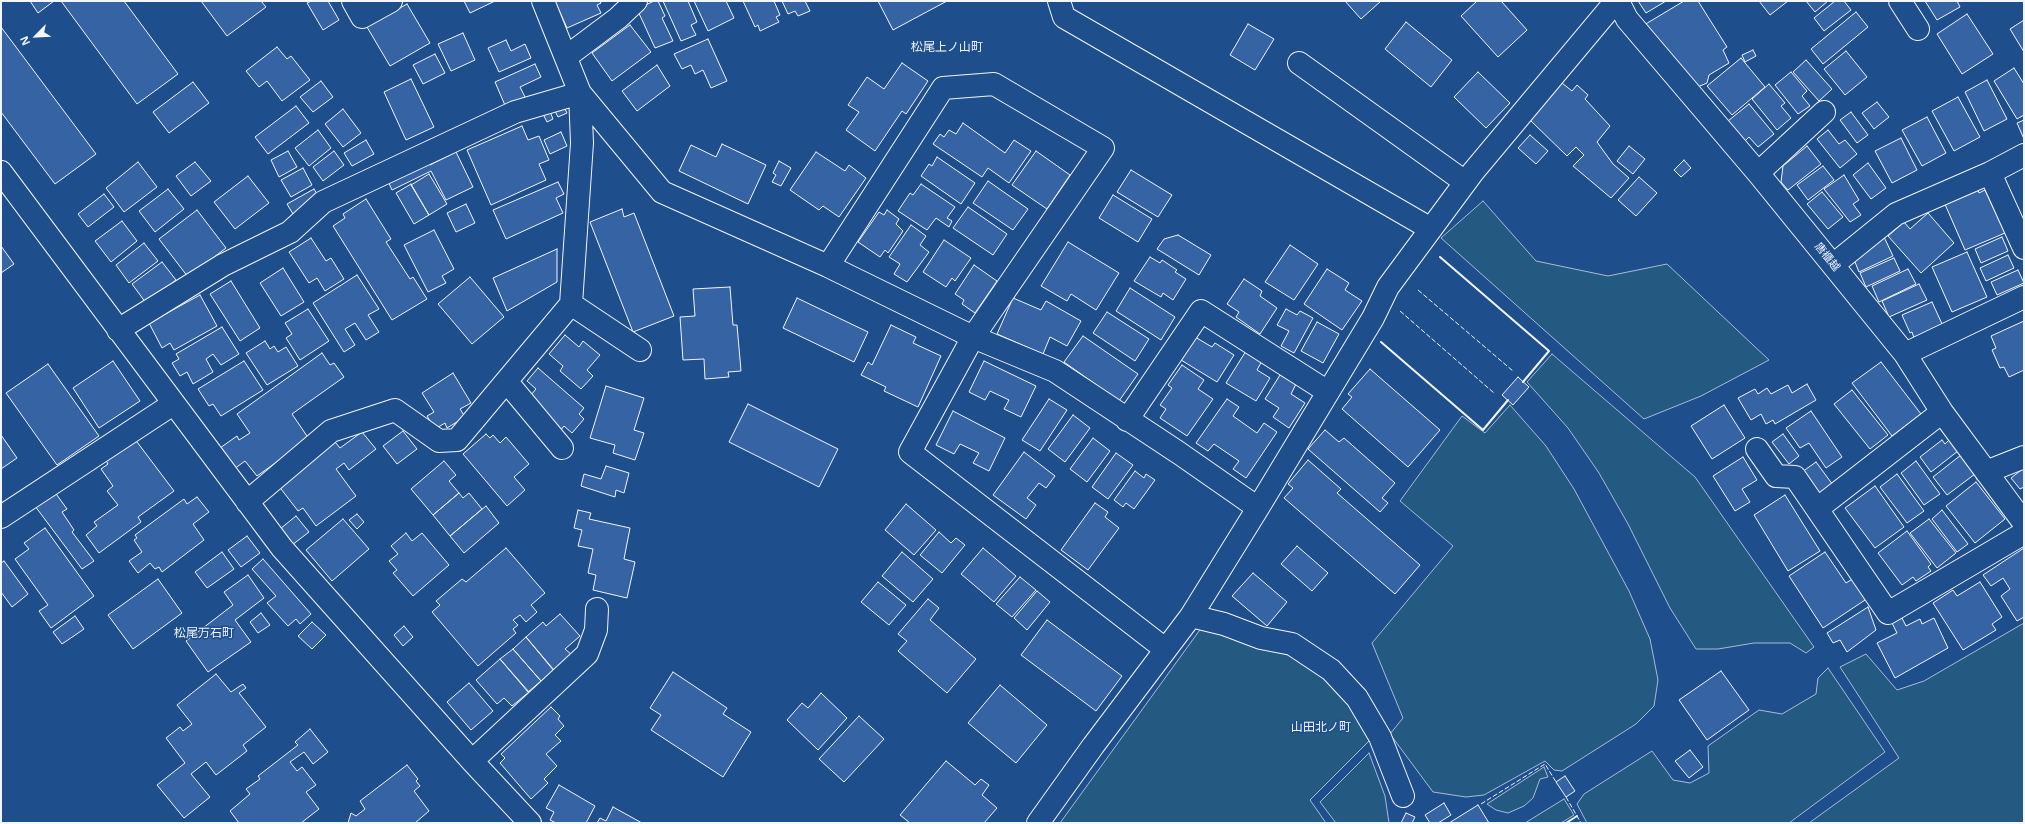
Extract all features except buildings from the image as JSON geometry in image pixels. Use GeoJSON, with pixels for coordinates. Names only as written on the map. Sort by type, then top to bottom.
{"type":"FeatureCollection","features":[{"type":"Feature","properties":{"kind":"street"},"geometry":{"type":"LineString","coordinates":[[353,1],[362,17],[391,1]]}},
{"type":"Feature","properties":{"kind":"street"},"geometry":{"type":"LineString","coordinates":[[543,1],[580,93],[662,192],[828,266],[973,337],[1055,371],[1179,453],[1258,508]]}},
{"type":"Feature","properties":{"kind":"street"},"geometry":{"type":"LineString","coordinates":[[566,57],[618,18],[636,1]]}},
{"type":"Feature","properties":{"kind":"street"},"geometry":{"type":"LineString","coordinates":[[1059,1],[1064,17],[1431,229]]}},
{"type":"Feature","properties":{"kind":"street"},"geometry":{"type":"LineString","coordinates":[[1038,823],[1097,740],[1191,616],[1373,318],[1388,287],[1465,182],[1617,1]]}},
{"type":"Feature","properties":{"kind":"street","name":"唐櫃越"},"geometry":{"type":"LineString","coordinates":[[1617,1],[1627,19],[1758,173],[1905,354],[1942,412],[2024,523]]}},
{"type":"Feature","properties":{"kind":"street"},"geometry":{"type":"LineString","coordinates":[[1900,1],[1918,30]]}},
{"type":"Feature","properties":{"kind":"street"},"geometry":{"type":"LineString","coordinates":[[1299,63],[1465,182]]}},
{"type":"Feature","properties":{"kind":"street"},"geometry":{"type":"LineString","coordinates":[[828,266],[943,88],[994,84],[1103,148],[973,337],[910,452],[1165,649]]}},
{"type":"Feature","properties":{"kind":"street"},"geometry":{"type":"LineString","coordinates":[[247,502],[331,431],[395,410],[439,441],[457,440],[571,304],[582,143],[580,93]]}},
{"type":"Feature","properties":{"kind":"street"},"geometry":{"type":"LineString","coordinates":[[118,330],[223,265],[290,232],[323,202],[515,112],[580,93]]}},
{"type":"Feature","properties":{"kind":"street"},"geometry":{"type":"LineString","coordinates":[[1758,173],[1824,112]]}},
{"type":"Feature","properties":{"kind":"street"},"geometry":{"type":"LineString","coordinates":[[1833,265],[1896,214],[1990,173],[2024,155]]}},
{"type":"Feature","properties":{"kind":"street"},"geometry":{"type":"LineString","coordinates":[[1,172],[282,548],[472,761],[530,823]]}},
{"type":"Feature","properties":{"kind":"street"},"geometry":{"type":"LineString","coordinates":[[1990,173],[2024,248]]}},
{"type":"Feature","properties":{"kind":"street"},"geometry":{"type":"LineString","coordinates":[[1905,354],[2024,297]]}},
{"type":"Feature","properties":{"kind":"street"},"geometry":{"type":"LineString","coordinates":[[571,304],[640,350]]}},
{"type":"Feature","properties":{"kind":"street"},"geometry":{"type":"LineString","coordinates":[[1127,420],[1200,311],[1328,392]]}},
{"type":"Feature","properties":{"kind":"street"},"geometry":{"type":"LineString","coordinates":[[507,382],[562,448]]}},
{"type":"Feature","properties":{"kind":"street"},"geometry":{"type":"LineString","coordinates":[[1,517],[173,404]]}},
{"type":"Feature","properties":{"kind":"street"},"geometry":{"type":"LineString","coordinates":[[1817,510],[1942,412]]}},
{"type":"Feature","properties":{"kind":"street"},"geometry":{"type":"LineString","coordinates":[[1757,449],[1776,476],[1795,477],[1888,613],[2024,533]]}},
{"type":"Feature","properties":{"kind":"street"},"geometry":{"type":"LineString","coordinates":[[1986,472],[2024,456]]}},
{"type":"Feature","properties":{"kind":"street"},"geometry":{"type":"LineString","coordinates":[[472,761],[587,654],[596,630],[597,609]]}},
{"type":"Feature","properties":{"kind":"street"},"geometry":{"type":"LineString","coordinates":[[1191,616],[1224,624],[1261,638],[1292,644],[1331,670],[1357,698],[1380,737],[1403,796]]}},
{"type":"Feature","properties":{"kind":"shaded area"},"geometry":{"type":"Polygon","coordinates":[[[1483,201],[1536,261],[1608,276],[1667,264],[1769,360],[1701,396],[1644,419],[1441,238],[1483,201]]]}},
{"type":"Feature","properties":{"kind":"shaded area"},"geometry":{"type":"Polygon","coordinates":[[[1552,354],[1695,477],[1814,647],[1806,653],[1790,643],[1754,643],[1718,649],[1696,649],[1670,608],[1628,524],[1599,473],[1568,428],[1527,382],[1552,354]]]}},
{"type":"Feature","properties":{"kind":"shaded area"},"geometry":{"type":"Polygon","coordinates":[[[1510,405],[1546,446],[1574,489],[1629,591],[1650,639],[1658,680],[1654,706],[1636,724],[1562,771],[1554,770],[1545,761],[1484,795],[1466,797],[1433,792],[1390,734],[1403,718],[1372,643],[1453,546],[1400,501],[1462,416],[1485,433],[1510,405]]]}},
{"type":"Feature","properties":{"kind":"shaded area"},"geometry":{"type":"Polygon","coordinates":[[[2024,623],[2024,823],[1809,823],[1899,758],[1840,667],[1866,654],[1897,690],[1924,681],[2024,623]]]}},
{"type":"Feature","properties":{"kind":"shaded area"},"geometry":{"type":"Polygon","coordinates":[[[1202,627],[1300,659],[1322,674],[1349,704],[1372,738],[1310,800],[1326,823],[1060,823],[1202,627]]]}},
{"type":"Feature","properties":{"kind":"shaded area"},"geometry":{"type":"Polygon","coordinates":[[[1828,668],[1885,752],[1789,823],[1587,823],[1577,804],[1584,794],[1652,751],[1673,780],[1690,783],[1709,773],[1708,746],[1759,710],[1782,714],[1816,694],[1818,678],[1828,668]]]}},
{"type":"Feature","properties":{"kind":"shaded area"},"geometry":{"type":"Polygon","coordinates":[[[1369,753],[1385,796],[1389,823],[1336,823],[1320,802],[1369,753]]]}},
{"type":"Feature","properties":{"kind":"shaded area"},"geometry":{"type":"Polygon","coordinates":[[[1544,767],[1548,777],[1540,779],[1533,798],[1524,806],[1508,813],[1496,810],[1487,804],[1544,767]]]}},
{"type":"Feature","properties":{"kind":"shaded area"},"geometry":{"type":"Polygon","coordinates":[[[1564,799],[1574,815],[1561,823],[1525,823],[1564,799]]]}},
{"type":"Feature","properties":{"kind":"fence"},"geometry":{"type":"LineString","coordinates":[[1418,290],[1513,371]]}},
{"type":"Feature","properties":{"kind":"fence"},"geometry":{"type":"LineString","coordinates":[[1400,311],[1494,393]]}},
{"type":"Feature","properties":{"kind":"fence"},"geometry":{"type":"LineString","coordinates":[[1481,804],[1545,764],[1556,782]]}},
{"type":"Feature","properties":{"kind":"fence"},"geometry":{"type":"LineString","coordinates":[[1566,797],[1581,823]]}},
{"type":"Feature","properties":{"kind":"wall"},"geometry":{"type":"LineString","coordinates":[[1440,257],[1549,351],[1523,382]]}},
{"type":"Feature","properties":{"kind":"wall"},"geometry":{"type":"LineString","coordinates":[[1381,342],[1483,430],[1508,400]]}},
{"type":"Feature","properties":{"kind":"wall"},"geometry":{"type":"LineString","coordinates":[[1566,823],[1577,816]]}},
{"type":"Feature","properties":{"kind":"district","name":"松尾上ノ山町"},"geometry":{"type":"Point","coordinates":[947,48]}},
{"type":"Feature","properties":{"kind":"district","name":"松尾万石町"},"geometry":{"type":"Point","coordinates":[204,634]}},
{"type":"Feature","properties":{"kind":"district","name":"山田北ノ町"},"geometry":{"type":"Point","coordinates":[1321,728]}}]}
